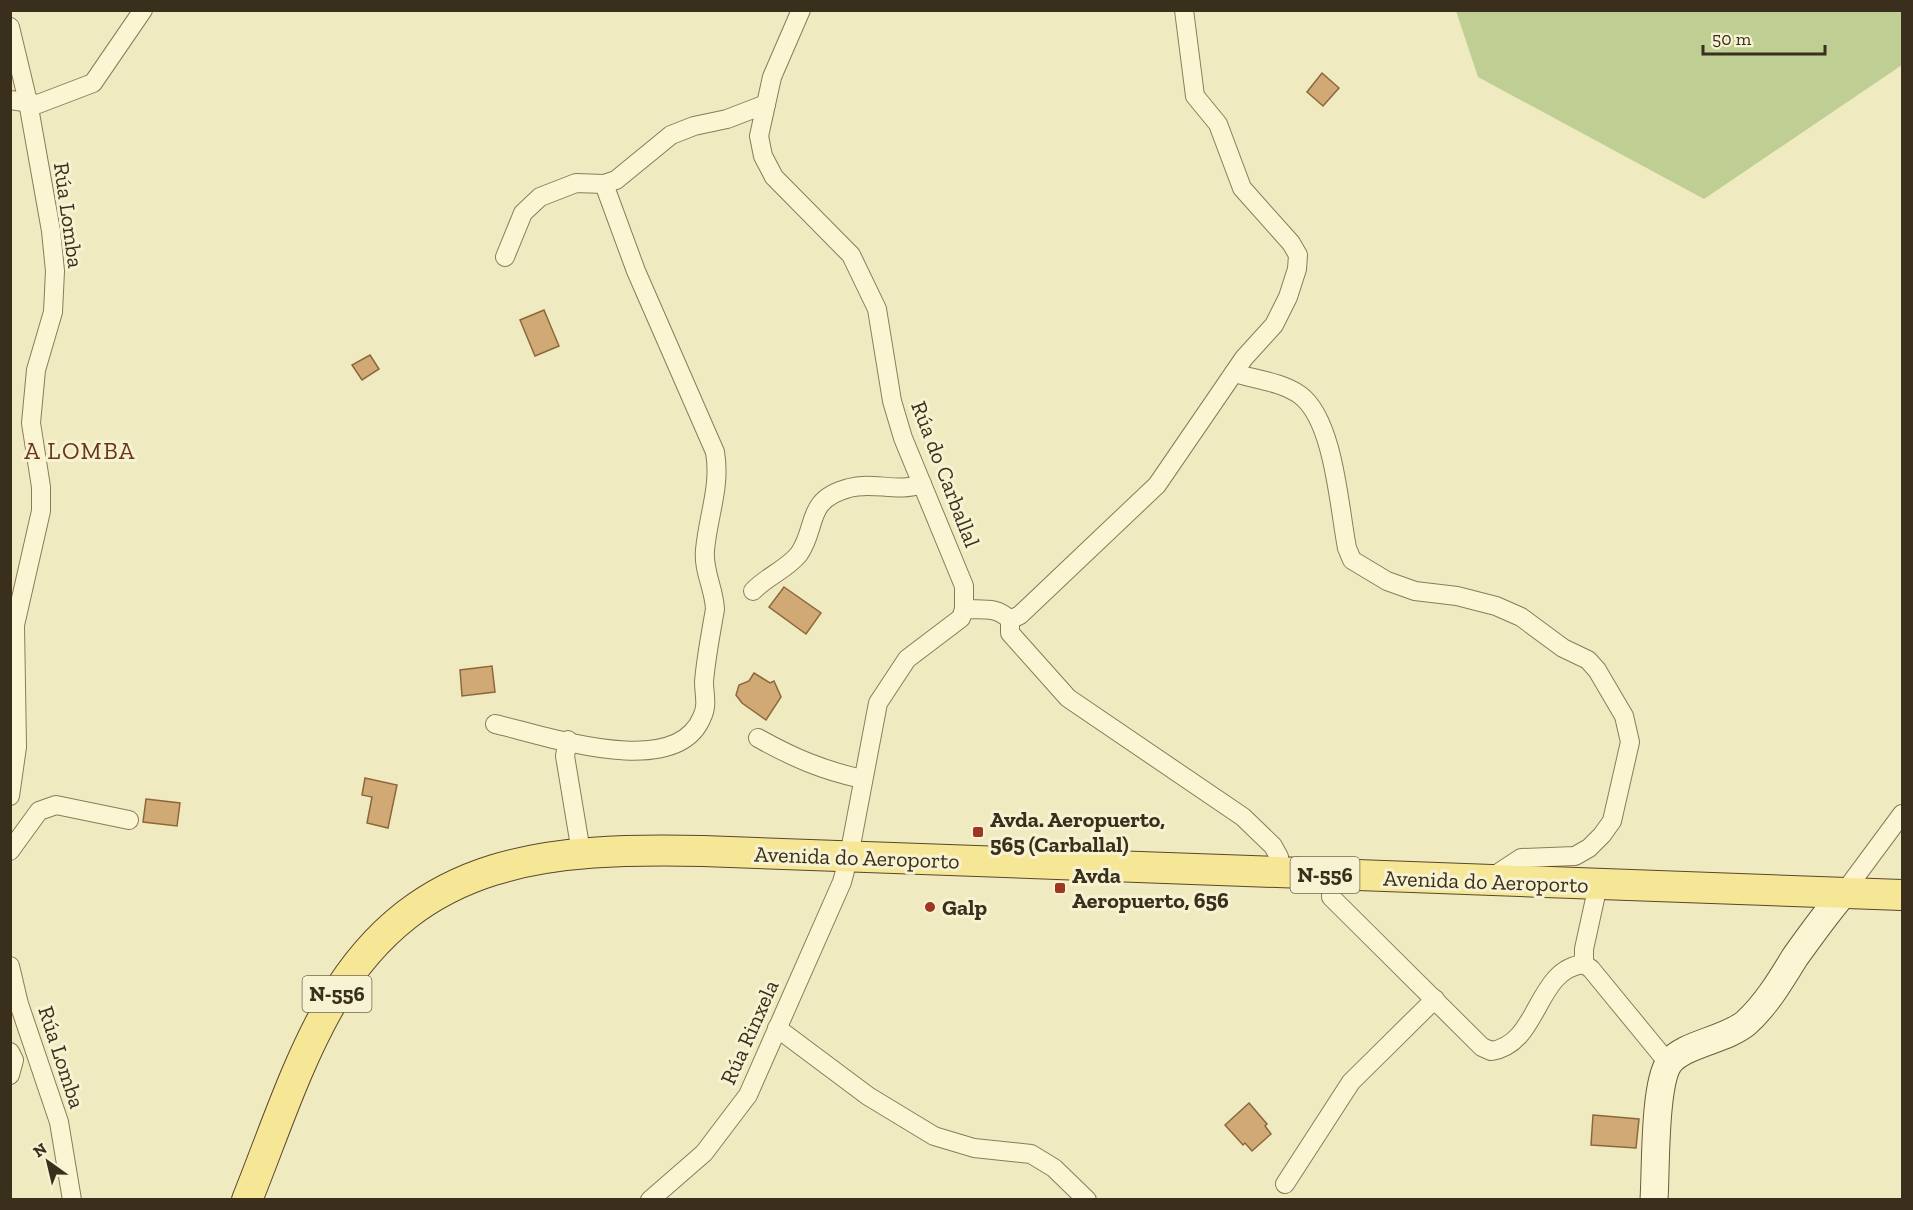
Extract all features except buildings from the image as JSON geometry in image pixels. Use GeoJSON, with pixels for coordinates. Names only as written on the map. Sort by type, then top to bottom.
{"type":"FeatureCollection","features":[{"type":"Feature","properties":{"kind":"main road","name":"Avenida do Aeroporto"},"geometry":{"type":"LineString","coordinates":[[247,1200],[324,1018],[351,975],[390,929],[426,901],[478,875],[520,861],[581,852],[637,850],[849,856],[1842,895],[1902,895]]}},
{"type":"Feature","properties":{"kind":"main road"},"geometry":{"type":"LineString","coordinates":[[1654,1200],[1660,1092],[1669,1064],[1684,1052],[1716,1041],[1745,1024],[1770,996],[1813,931],[1842,895]]}},
{"type":"Feature","properties":{"kind":"street"},"geometry":{"type":"LineString","coordinates":[[19,101],[38,104],[93,83],[143,10]]}},
{"type":"Feature","properties":{"kind":"street","name":"Rúa do Carballal"},"geometry":{"type":"LineString","coordinates":[[801,10],[772,77],[759,136],[763,156],[774,177],[851,255],[877,309],[892,401],[903,438],[963,586],[964,609]]}},
{"type":"Feature","properties":{"kind":"street"},"geometry":{"type":"LineString","coordinates":[[1010,620],[1020,615],[1142,502],[1157,484],[1234,373],[1274,325],[1288,297],[1297,269],[1298,255],[1291,243],[1242,188],[1218,124],[1195,96],[1184,10]]}},
{"type":"Feature","properties":{"kind":"street","name":"Rúa Lomba"},"geometry":{"type":"LineString","coordinates":[[10,27],[19,101],[51,231],[55,271],[52,312],[36,370],[31,423],[41,487],[41,511],[15,625],[14,693],[17,747],[10,796]]}},
{"type":"Feature","properties":{"kind":"street"},"geometry":{"type":"LineString","coordinates":[[505,257],[523,213],[540,197],[576,183],[604,183],[616,180],[671,135],[694,126],[727,119],[766,104]]}},
{"type":"Feature","properties":{"kind":"street"},"geometry":{"type":"LineString","coordinates":[[495,724],[623,753],[658,749],[684,742],[696,730],[703,716],[707,696],[704,684],[715,609],[714,596],[704,567],[718,472],[715,452],[636,271],[604,183]]}},
{"type":"Feature","properties":{"kind":"street"},"geometry":{"type":"LineString","coordinates":[[1234,373],[1288,389],[1301,396],[1313,410],[1327,435],[1347,548],[1352,560],[1387,582],[1414,591],[1456,596],[1496,606],[1521,617],[1563,648],[1588,660],[1597,670],[1624,716],[1630,742],[1612,821],[1602,835],[1589,848],[1575,856],[1521,858],[1487,881]]}},
{"type":"Feature","properties":{"kind":"street"},"geometry":{"type":"LineString","coordinates":[[753,591],[765,579],[786,568],[800,552],[814,510],[821,503],[846,488],[857,486],[895,489],[922,484]]}},
{"type":"Feature","properties":{"kind":"street"},"geometry":{"type":"LineString","coordinates":[[849,856],[878,703],[907,659],[952,627],[961,618],[964,609],[992,609],[1010,620]]}},
{"type":"Feature","properties":{"kind":"street"},"geometry":{"type":"LineString","coordinates":[[1010,620],[1010,633],[1068,698],[1243,817],[1279,857],[1277,873]]}},
{"type":"Feature","properties":{"kind":"street"},"geometry":{"type":"LineString","coordinates":[[758,738],[797,760],[822,770],[862,779]]}},
{"type":"Feature","properties":{"kind":"street"},"geometry":{"type":"LineString","coordinates":[[568,740],[565,756],[581,852]]}},
{"type":"Feature","properties":{"kind":"street"},"geometry":{"type":"LineString","coordinates":[[10,851],[39,811],[57,805],[129,820]]}},
{"type":"Feature","properties":{"kind":"street"},"geometry":{"type":"LineString","coordinates":[[1842,895],[1902,814]]}},
{"type":"Feature","properties":{"kind":"street","name":"Rúa Rinxela"},"geometry":{"type":"LineString","coordinates":[[650,1200],[704,1153],[748,1095],[842,882],[849,856]]}},
{"type":"Feature","properties":{"kind":"street"},"geometry":{"type":"LineString","coordinates":[[1332,875],[1331,897],[1482,1047],[1491,1051],[1499,1050],[1520,1035],[1557,975],[1566,969],[1584,964],[1592,969],[1669,1064]]}},
{"type":"Feature","properties":{"kind":"street"},"geometry":{"type":"LineString","coordinates":[[1584,964],[1584,950],[1598,885]]}},
{"type":"Feature","properties":{"kind":"street","name":"Rúa Lomba"},"geometry":{"type":"LineString","coordinates":[[10,966],[15,1007],[59,1122],[72,1200]]}},
{"type":"Feature","properties":{"kind":"street"},"geometry":{"type":"LineString","coordinates":[[1285,1184],[1351,1082],[1435,999]]}},
{"type":"Feature","properties":{"kind":"street"},"geometry":{"type":"LineString","coordinates":[[777,1028],[868,1096],[934,1136],[974,1148],[1031,1154],[1054,1168],[1088,1200]]}},
{"type":"Feature","properties":{"kind":"street"},"geometry":{"type":"LineString","coordinates":[[10,1052],[14,1060],[10,1075]]}},
{"type":"Feature","properties":{"kind":"green space"},"geometry":{"type":"Polygon","coordinates":[[[1456,11],[1902,11],[1902,65],[1704,199],[1478,77],[1456,11]]]}},
{"type":"Feature","properties":{"kind":"place","name":"Avda. Aeropuerto, 565 (Carballal)"},"geometry":{"type":"Point","coordinates":[978,832]}},
{"type":"Feature","properties":{"kind":"place","name":"Avda Aeropuerto, 656"},"geometry":{"type":"Point","coordinates":[1060,888]}},
{"type":"Feature","properties":{"kind":"place","name":"Galp"},"geometry":{"type":"Point","coordinates":[930,907]}},
{"type":"Feature","properties":{"kind":"district","name":"A LOMBA"},"geometry":{"type":"Point","coordinates":[80,451]}}]}
